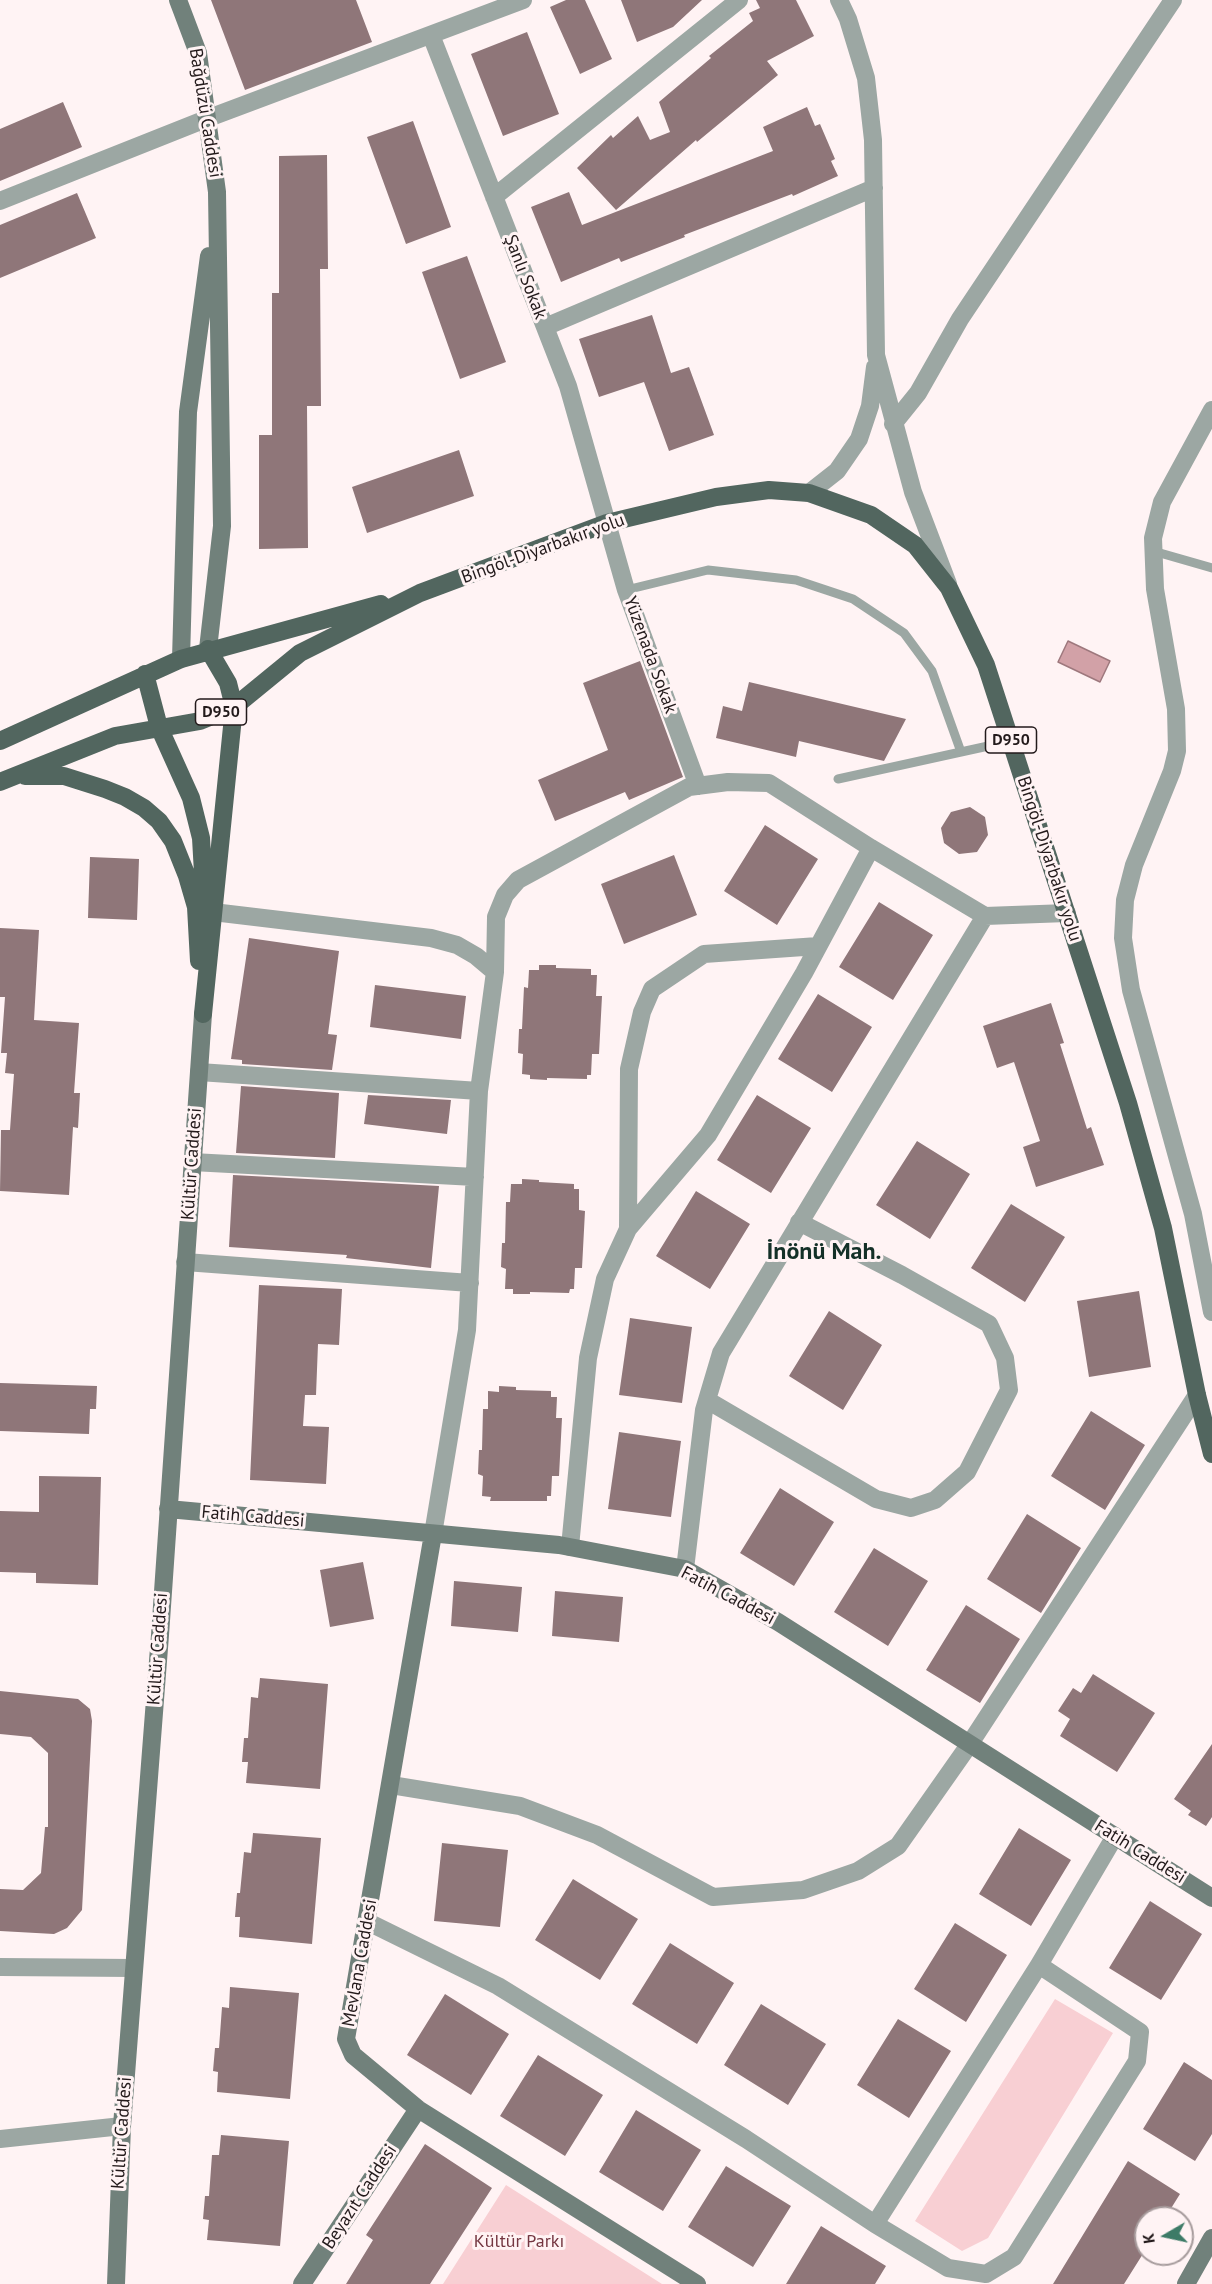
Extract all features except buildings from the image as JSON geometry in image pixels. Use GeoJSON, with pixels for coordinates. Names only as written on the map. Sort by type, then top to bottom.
{"type":"FeatureCollection","features":[{"type":"Feature","properties":{"kind":"main road","name":"Bingöl-Diyarbakır yolu"},"geometry":{"type":"LineString","coordinates":[[1,736],[181,658],[420,593],[607,523],[716,497],[770,490],[809,494],[871,515],[915,545],[950,588],[987,665],[1128,1103],[1163,1228],[1197,1395],[1212,1454]]}},
{"type":"Feature","properties":{"kind":"main road","name":"Bingöl-Diyarbakır yolu"},"geometry":{"type":"LineString","coordinates":[[7,779],[115,736],[200,721],[234,707],[300,653],[420,593]]}},
{"type":"Feature","properties":{"kind":"main road"},"geometry":{"type":"LineString","coordinates":[[203,1014],[234,707],[228,683],[208,650]]}},
{"type":"Feature","properties":{"kind":"main road"},"geometry":{"type":"LineString","coordinates":[[145,675],[159,727],[191,798],[201,838],[203,1014]]}},
{"type":"Feature","properties":{"kind":"main road"},"geometry":{"type":"LineString","coordinates":[[7,779],[64,776],[125,797],[144,808],[159,821],[172,841],[187,876],[196,907],[203,1014]]}},
{"type":"Feature","properties":{"kind":"street","name":"Bağdüzü Caddesi"},"geometry":{"type":"LineString","coordinates":[[178,0],[198,53],[217,192]]}},
{"type":"Feature","properties":{"kind":"street"},"geometry":{"type":"LineString","coordinates":[[0,201],[206,119],[523,0]]}},
{"type":"Feature","properties":{"kind":"street"},"geometry":{"type":"LineString","coordinates":[[494,197],[739,0]]}},
{"type":"Feature","properties":{"kind":"street"},"geometry":{"type":"LineString","coordinates":[[809,494],[837,471],[859,439],[870,406],[876,355],[873,140],[866,78],[848,19],[839,0]]}},
{"type":"Feature","properties":{"kind":"street"},"geometry":{"type":"LineString","coordinates":[[848,19],[852,0]]}},
{"type":"Feature","properties":{"kind":"street"},"geometry":{"type":"LineString","coordinates":[[893,424],[918,393],[960,319],[1173,0]]}},
{"type":"Feature","properties":{"kind":"street","name":"Şanlı Sokak"},"geometry":{"type":"LineString","coordinates":[[431,35],[568,386],[607,523]]}},
{"type":"Feature","properties":{"kind":"street"},"geometry":{"type":"LineString","coordinates":[[545,327],[874,188]]}},
{"type":"Feature","properties":{"kind":"street"},"geometry":{"type":"LineString","coordinates":[[208,650],[222,526],[217,192]]}},
{"type":"Feature","properties":{"kind":"street"},"geometry":{"type":"LineString","coordinates":[[181,658],[188,412],[217,192]]}},
{"type":"Feature","properties":{"kind":"street"},"geometry":{"type":"LineString","coordinates":[[876,355],[913,492],[950,588]]}},
{"type":"Feature","properties":{"kind":"street"},"geometry":{"type":"LineString","coordinates":[[1212,410],[1162,502],[1153,538],[1155,589],[1176,709],[1177,751],[1172,771],[1134,865],[1125,900],[1124,938],[1131,990],[1193,1214],[1212,1312]]}},
{"type":"Feature","properties":{"kind":"street","name":"Yüzenada Sokak"},"geometry":{"type":"LineString","coordinates":[[607,523],[626,590],[698,786]]}},
{"type":"Feature","properties":{"kind":"street"},"geometry":{"type":"LineString","coordinates":[[433,1534],[462,1366],[470,1283],[479,1091],[495,972],[496,917],[505,895],[518,880],[689,787],[728,782],[769,783],[871,848],[985,916],[1067,913]]}},
{"type":"Feature","properties":{"kind":"street"},"geometry":{"type":"LineString","coordinates":[[570,1547],[588,1358],[605,1279],[628,1229],[708,1135],[818,946],[871,848]]}},
{"type":"Feature","properties":{"kind":"street"},"geometry":{"type":"LineString","coordinates":[[213,912],[431,938],[457,945],[476,956],[495,972]]}},
{"type":"Feature","properties":{"kind":"street"},"geometry":{"type":"LineString","coordinates":[[685,1569],[704,1410],[721,1353],[985,916]]}},
{"type":"Feature","properties":{"kind":"street"},"geometry":{"type":"LineString","coordinates":[[628,1229],[629,1069],[642,1012],[652,989],[704,954],[818,946]]}},
{"type":"Feature","properties":{"kind":"street","name":"Kültür Caddesi"},"geometry":{"type":"LineString","coordinates":[[116,2284],[122,2126],[203,1014]]}},
{"type":"Feature","properties":{"kind":"street"},"geometry":{"type":"LineString","coordinates":[[199,1072],[479,1091]]}},
{"type":"Feature","properties":{"kind":"street"},"geometry":{"type":"LineString","coordinates":[[192,1162],[475,1178]]}},
{"type":"Feature","properties":{"kind":"street"},"geometry":{"type":"LineString","coordinates":[[707,1401],[876,1499],[911,1508],[935,1500],[967,1472],[1009,1390],[1005,1358],[989,1324],[902,1275],[799,1222]]}},
{"type":"Feature","properties":{"kind":"street"},"geometry":{"type":"LineString","coordinates":[[185,1262],[470,1283]]}},
{"type":"Feature","properties":{"kind":"street"},"geometry":{"type":"LineString","coordinates":[[391,1785],[520,1806],[597,1835],[712,1897],[803,1890],[858,1871],[898,1846],[969,1745],[1197,1395]]}},
{"type":"Feature","properties":{"kind":"street","name":"Fatih Caddesi"},"geometry":{"type":"LineString","coordinates":[[168,1509],[570,1547],[685,1569],[778,1622],[1212,1898]]}},
{"type":"Feature","properties":{"kind":"street","name":"Mevlana Caddesi"},"geometry":{"type":"LineString","coordinates":[[433,1534],[368,1922],[346,2039],[353,2055],[418,2109],[697,2284]]}},
{"type":"Feature","properties":{"kind":"street"},"geometry":{"type":"LineString","coordinates":[[875,2224],[1040,1965],[1115,1836]]}},
{"type":"Feature","properties":{"kind":"street"},"geometry":{"type":"LineString","coordinates":[[368,1922],[498,1986],[746,2139],[875,2224],[948,2268],[986,2274],[1014,2257],[1137,2061],[1140,2032],[1040,1965]]}},
{"type":"Feature","properties":{"kind":"street"},"geometry":{"type":"LineString","coordinates":[[0,1967],[134,1968]]}},
{"type":"Feature","properties":{"kind":"street","name":"Beyazıt Caddesi"},"geometry":{"type":"LineString","coordinates":[[302,2284],[418,2109]]}},
{"type":"Feature","properties":{"kind":"street"},"geometry":{"type":"LineString","coordinates":[[0,2139],[122,2126]]}},
{"type":"Feature","properties":{"kind":"street"},"geometry":{"type":"LineString","coordinates":[[1186,2284],[1212,2238]]}},
{"type":"Feature","properties":{"kind":"lane"},"geometry":{"type":"LineString","coordinates":[[1153,551],[1212,568]]}},
{"type":"Feature","properties":{"kind":"lane"},"geometry":{"type":"LineString","coordinates":[[626,590],[708,570],[796,580],[853,599],[904,633],[932,671],[961,752]]}},
{"type":"Feature","properties":{"kind":"lane"},"geometry":{"type":"LineString","coordinates":[[838,779],[1011,741]]}},
{"type":"Feature","properties":{"kind":"green space"},"geometry":{"type":"Polygon","coordinates":[[[1055,1999],[1113,2033],[988,2238],[962,2251],[915,2221],[1055,1999]]]}},
{"type":"Feature","properties":{"kind":"green space","name":"Kültür Parkı"},"geometry":{"type":"Polygon","coordinates":[[[506,2185],[662,2284],[443,2284],[506,2185]]]}},
{"type":"Feature","properties":{"kind":"shaded area"},"geometry":{"type":"Polygon","coordinates":[[[1068,641],[1110,661],[1100,682],[1058,662],[1068,641]]]}},
{"type":"Feature","properties":{"kind":"district","name":"İnönü Mah."},"geometry":{"type":"Point","coordinates":[824,1252]}}]}
